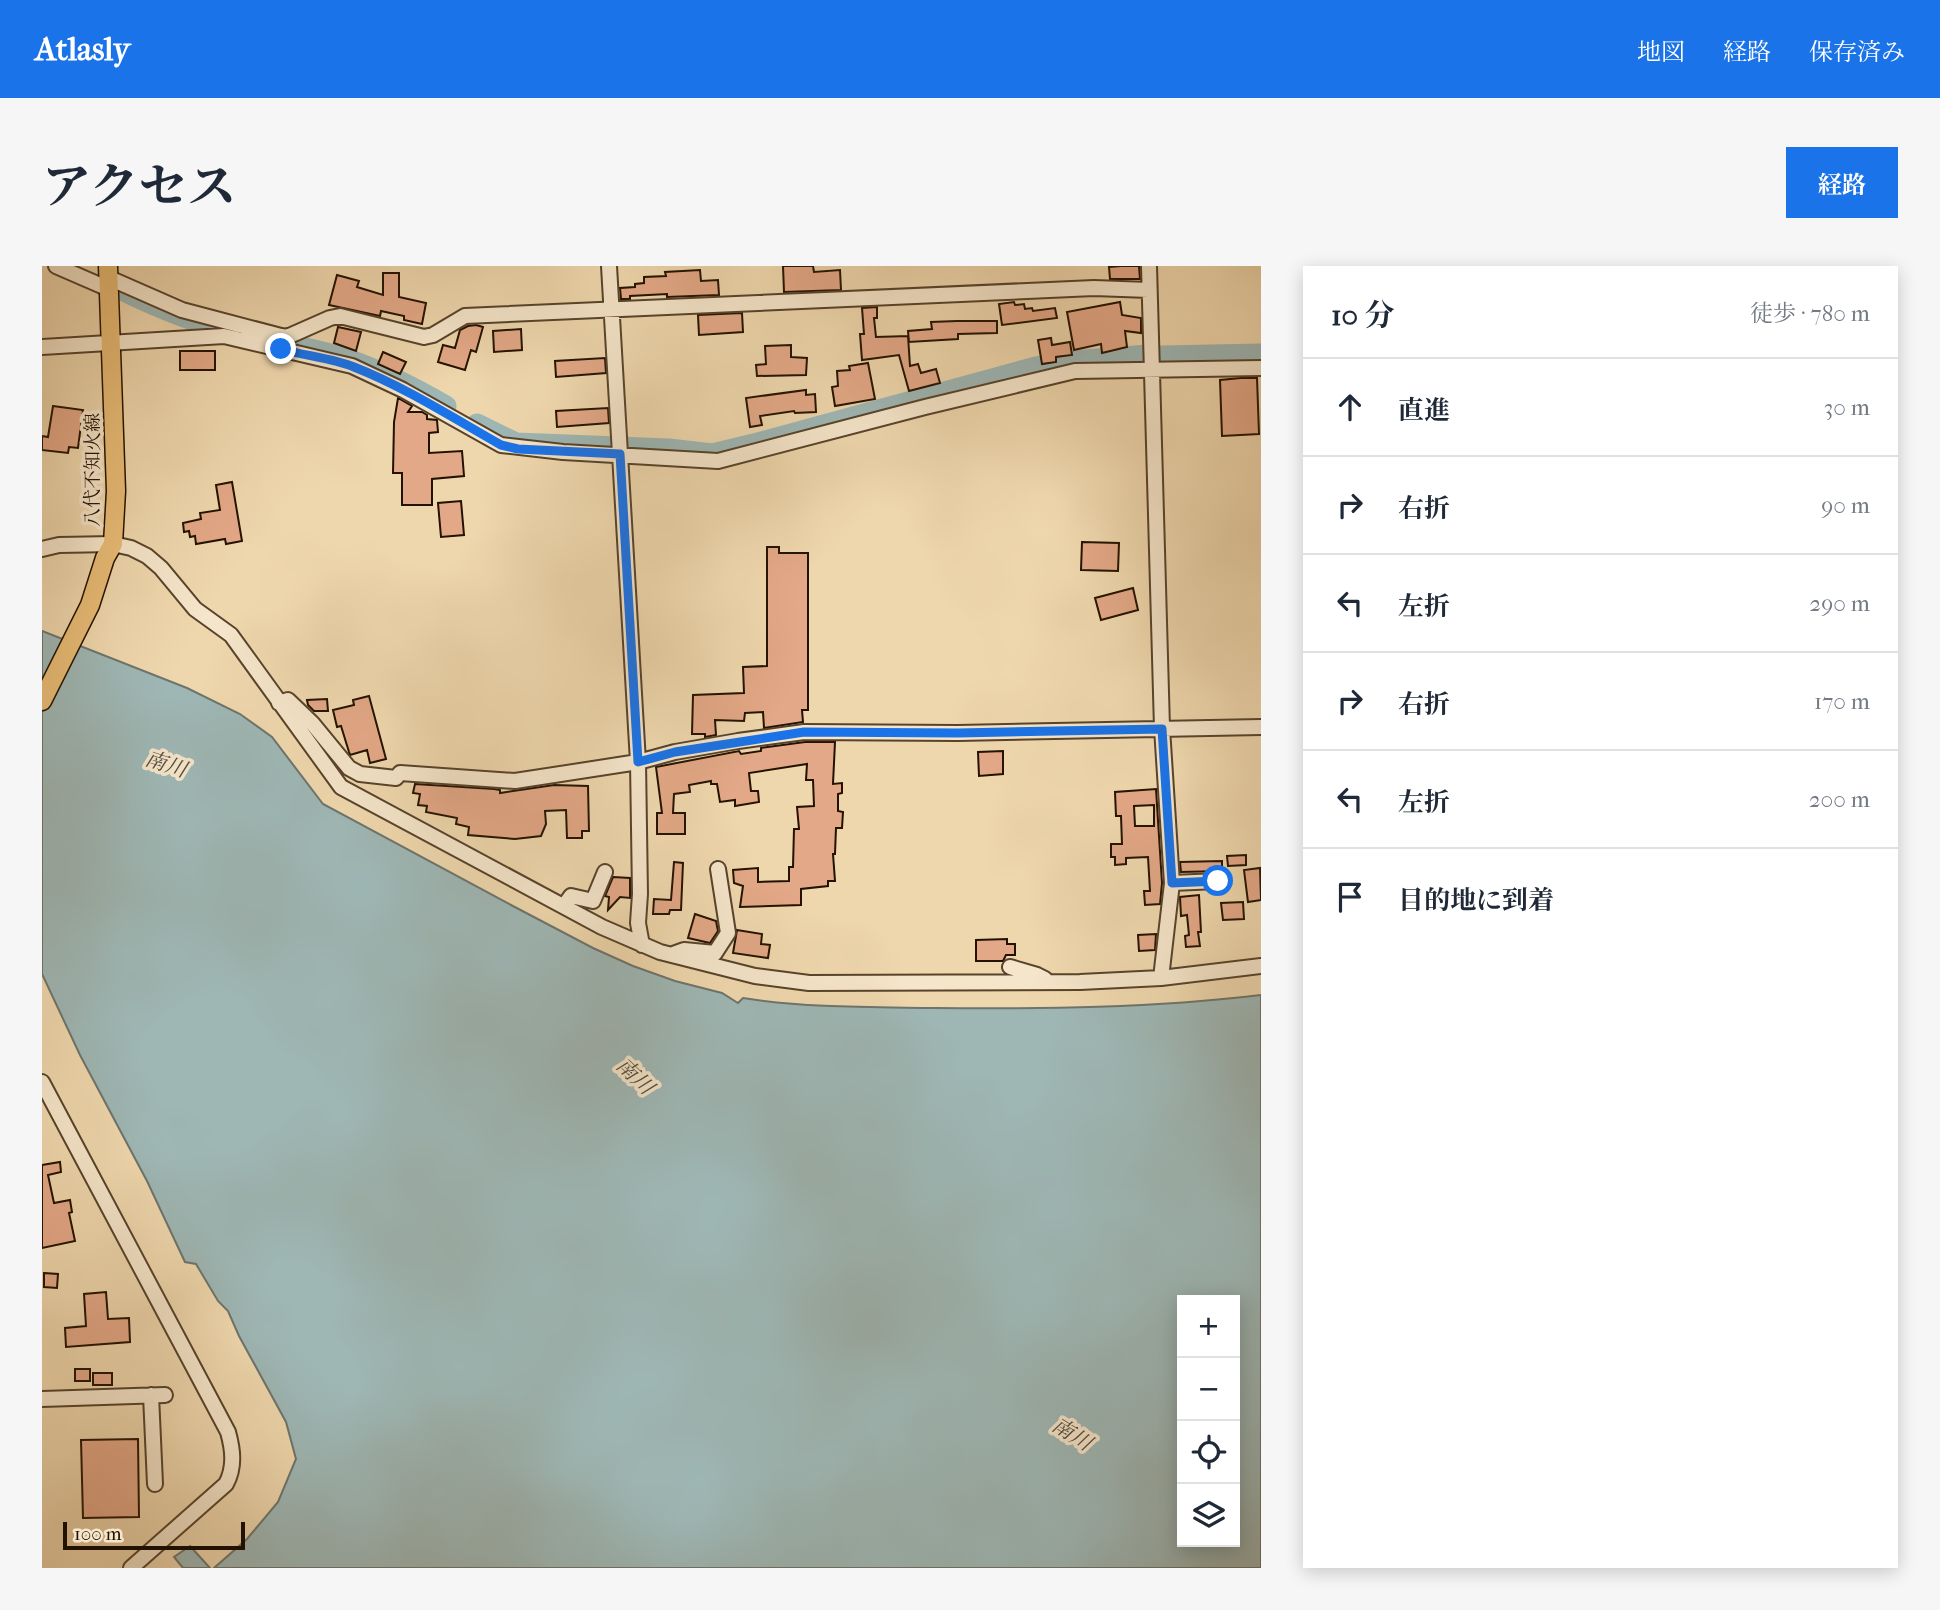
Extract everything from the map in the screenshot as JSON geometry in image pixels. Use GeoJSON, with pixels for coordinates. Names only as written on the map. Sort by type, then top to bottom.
{"type":"FeatureCollection","features":[{"type":"Feature","properties":{"kind":"main road","name":"八代不知火線"},"geometry":{"type":"LineString","coordinates":[[42,701],[90,606],[109,551],[116,491],[109,278]]}},
{"type":"Feature","properties":{"kind":"street"},"geometry":{"type":"LineString","coordinates":[[56,266],[109,278],[182,310],[287,337],[340,316],[424,337],[433,335],[465,316],[1094,288],[1149,290]]}},
{"type":"Feature","properties":{"kind":"street"},"geometry":{"type":"LineString","coordinates":[[609,266],[638,762],[638,923],[642,945]]}},
{"type":"Feature","properties":{"kind":"street"},"geometry":{"type":"LineString","coordinates":[[1149,266],[1162,729],[1172,883],[1161,978]]}},
{"type":"Feature","properties":{"kind":"street"},"geometry":{"type":"LineString","coordinates":[[42,347],[225,336],[352,366],[403,390],[501,445],[540,450],[619,449],[718,461],[925,407],[1076,372],[1261,368]]}},
{"type":"Feature","properties":{"kind":"street"},"geometry":{"type":"LineString","coordinates":[[42,541],[109,551],[131,548],[147,556],[161,568],[195,609],[231,635],[341,787],[602,927],[670,955],[755,976],[797,982],[1049,982],[1161,978],[1261,966]]}},
{"type":"Feature","properties":{"kind":"street"},"geometry":{"type":"LineString","coordinates":[[42,549],[59,545]]}},
{"type":"Feature","properties":{"kind":"street"},"geometry":{"type":"LineString","coordinates":[[279,702],[288,700],[304,715],[349,768],[374,777],[396,778],[400,774],[507,782],[804,732],[958,733],[1261,727]]}},
{"type":"Feature","properties":{"kind":"street"},"geometry":{"type":"LineString","coordinates":[[670,955],[684,950],[715,953],[728,933],[718,869]]}},
{"type":"Feature","properties":{"kind":"street"},"geometry":{"type":"LineString","coordinates":[[564,906],[571,896],[593,901],[605,872]]}},
{"type":"Feature","properties":{"kind":"street"},"geometry":{"type":"LineString","coordinates":[[1172,883],[1218,881]]}},
{"type":"Feature","properties":{"kind":"street"},"geometry":{"type":"LineString","coordinates":[[602,927],[638,923]]}},
{"type":"Feature","properties":{"kind":"street"},"geometry":{"type":"LineString","coordinates":[[1010,967],[1037,975],[1049,982]]}},
{"type":"Feature","properties":{"kind":"street"},"geometry":{"type":"LineString","coordinates":[[42,1082],[228,1432],[233,1450],[231,1475],[226,1484],[131,1568]]}},
{"type":"Feature","properties":{"kind":"street"},"geometry":{"type":"LineString","coordinates":[[42,1399],[158,1395],[155,1484]]}},
{"type":"Feature","properties":{"kind":"water","name":"南川"},"geometry":{"type":"Polygon","coordinates":[[[42,631],[187,688],[240,714],[272,737],[323,804],[511,905],[633,966],[675,981],[722,993],[738,1003],[743,998],[839,1006],[1058,1008],[1180,1003],[1261,995],[1261,1568],[214,1568],[247,1539],[278,1502],[296,1459],[286,1422],[228,1311],[218,1301],[196,1264],[185,1262],[147,1181],[80,1055],[42,974],[42,631]]]}},
{"type":"Feature","properties":{"kind":"water"},"geometry":{"type":"Polygon","coordinates":[[[190,1546],[210,1568],[183,1568],[174,1557],[190,1546]]]}},
{"type":"Feature","properties":{"kind":"building"},"geometry":{"type":"Polygon","coordinates":[[[783,266],[813,266],[814,272],[840,270],[841,290],[784,292],[783,266]]]}},
{"type":"Feature","properties":{"kind":"building"},"geometry":{"type":"Polygon","coordinates":[[[1139,266],[1140,279],[1110,279],[1109,267],[1139,266]]]}},
{"type":"Feature","properties":{"kind":"building"},"geometry":{"type":"Polygon","coordinates":[[[700,270],[701,281],[718,280],[719,295],[667,297],[667,294],[621,299],[620,288],[644,283],[644,277],[666,276],[665,272],[700,270]]]}},
{"type":"Feature","properties":{"kind":"building"},"geometry":{"type":"Polygon","coordinates":[[[383,273],[399,273],[399,297],[426,303],[422,324],[404,320],[404,316],[381,311],[380,316],[329,305],[337,275],[359,281],[357,287],[383,295],[383,273]]]}},
{"type":"Feature","properties":{"kind":"building"},"geometry":{"type":"Polygon","coordinates":[[[1014,302],[1015,305],[1024,304],[1025,309],[1032,308],[1033,311],[1055,308],[1057,318],[1002,325],[999,304],[1014,302]]]}},
{"type":"Feature","properties":{"kind":"building"},"geometry":{"type":"Polygon","coordinates":[[[1120,302],[1122,315],[1141,318],[1141,333],[1125,331],[1127,347],[1102,353],[1101,344],[1074,350],[1067,312],[1120,302]]]}},
{"type":"Feature","properties":{"kind":"building"},"geometry":{"type":"Polygon","coordinates":[[[877,307],[877,318],[874,318],[876,337],[908,336],[910,366],[918,364],[921,373],[936,369],[940,383],[909,391],[899,355],[862,360],[862,308],[877,307]]]}},
{"type":"Feature","properties":{"kind":"building"},"geometry":{"type":"Polygon","coordinates":[[[742,313],[743,332],[699,335],[698,315],[742,313]]]}},
{"type":"Feature","properties":{"kind":"building"},"geometry":{"type":"Polygon","coordinates":[[[997,321],[997,333],[958,334],[958,339],[909,342],[908,331],[932,329],[931,322],[997,321]]]}},
{"type":"Feature","properties":{"kind":"building"},"geometry":{"type":"Polygon","coordinates":[[[476,325],[483,327],[476,352],[471,350],[465,370],[438,362],[443,345],[455,348],[460,330],[476,325]]]}},
{"type":"Feature","properties":{"kind":"building"},"geometry":{"type":"Polygon","coordinates":[[[338,327],[361,332],[356,351],[334,343],[338,327]]]}},
{"type":"Feature","properties":{"kind":"building"},"geometry":{"type":"Polygon","coordinates":[[[521,329],[522,350],[494,352],[493,331],[521,329]]]}},
{"type":"Feature","properties":{"kind":"building"},"geometry":{"type":"Polygon","coordinates":[[[1051,338],[1052,345],[1070,342],[1072,355],[1056,357],[1056,362],[1042,364],[1038,340],[1051,338]]]}},
{"type":"Feature","properties":{"kind":"building"},"geometry":{"type":"Polygon","coordinates":[[[791,345],[791,357],[807,358],[806,375],[757,376],[756,365],[766,364],[765,346],[791,345]]]}},
{"type":"Feature","properties":{"kind":"building"},"geometry":{"type":"Polygon","coordinates":[[[180,351],[215,351],[215,370],[180,370],[180,351]]]}},
{"type":"Feature","properties":{"kind":"building"},"geometry":{"type":"Polygon","coordinates":[[[383,352],[406,362],[400,374],[378,364],[383,352]]]}},
{"type":"Feature","properties":{"kind":"building"},"geometry":{"type":"Polygon","coordinates":[[[605,358],[606,373],[556,377],[555,361],[605,358]]]}},
{"type":"Feature","properties":{"kind":"building"},"geometry":{"type":"Polygon","coordinates":[[[868,363],[875,399],[835,406],[832,387],[838,386],[837,371],[850,370],[849,366],[868,363]]]}},
{"type":"Feature","properties":{"kind":"building"},"geometry":{"type":"Polygon","coordinates":[[[1257,378],[1259,434],[1222,436],[1220,380],[1257,378]]]}},
{"type":"Feature","properties":{"kind":"building"},"geometry":{"type":"Polygon","coordinates":[[[806,390],[806,395],[815,394],[816,412],[794,411],[760,416],[762,425],[750,427],[746,398],[806,390]]]}},
{"type":"Feature","properties":{"kind":"building"},"geometry":{"type":"Polygon","coordinates":[[[398,398],[412,406],[408,412],[422,412],[427,415],[427,419],[437,420],[438,432],[429,433],[429,453],[462,451],[464,476],[432,479],[432,505],[402,505],[402,473],[393,473],[394,422],[398,398]]]}},
{"type":"Feature","properties":{"kind":"building"},"geometry":{"type":"Polygon","coordinates":[[[53,406],[83,410],[78,448],[69,447],[68,453],[42,450],[42,436],[48,437],[53,406]]]}},
{"type":"Feature","properties":{"kind":"building"},"geometry":{"type":"Polygon","coordinates":[[[608,408],[609,423],[557,427],[556,411],[608,408]]]}},
{"type":"Feature","properties":{"kind":"building"},"geometry":{"type":"Polygon","coordinates":[[[232,482],[242,541],[226,544],[225,539],[196,544],[195,536],[190,537],[189,531],[184,532],[183,523],[201,519],[200,513],[220,510],[216,485],[232,482]]]}},
{"type":"Feature","properties":{"kind":"building"},"geometry":{"type":"Polygon","coordinates":[[[461,501],[464,535],[441,537],[438,503],[461,501]]]}},
{"type":"Feature","properties":{"kind":"building"},"geometry":{"type":"Polygon","coordinates":[[[1082,542],[1119,543],[1118,571],[1081,570],[1082,542]]]}},
{"type":"Feature","properties":{"kind":"building"},"geometry":{"type":"Polygon","coordinates":[[[767,547],[779,547],[779,553],[808,553],[808,710],[802,710],[803,722],[764,728],[763,712],[745,713],[744,721],[715,720],[716,735],[705,737],[705,734],[692,734],[693,695],[744,693],[743,667],[767,666],[767,547]]]}},
{"type":"Feature","properties":{"kind":"building"},"geometry":{"type":"Polygon","coordinates":[[[1133,588],[1138,610],[1101,620],[1095,598],[1133,588]]]}},
{"type":"Feature","properties":{"kind":"building"},"geometry":{"type":"Polygon","coordinates":[[[369,696],[386,759],[370,763],[367,750],[350,755],[341,726],[337,727],[333,710],[354,705],[353,700],[369,696]]]}},
{"type":"Feature","properties":{"kind":"building"},"geometry":{"type":"Polygon","coordinates":[[[327,699],[328,711],[314,711],[307,700],[327,699]]]}},
{"type":"Feature","properties":{"kind":"building"},"geometry":{"type":"Polygon","coordinates":[[[805,742],[835,742],[833,784],[842,783],[842,793],[838,794],[838,811],[843,812],[842,828],[836,828],[833,854],[835,881],[828,881],[828,886],[801,889],[801,905],[740,907],[743,886],[734,883],[733,870],[758,868],[758,882],[789,881],[789,867],[793,867],[794,829],[799,829],[797,807],[814,806],[813,780],[806,780],[807,764],[749,773],[751,791],[758,791],[759,802],[735,806],[735,800],[720,802],[717,784],[711,784],[711,781],[689,785],[690,792],[674,794],[673,813],[685,813],[685,834],[657,834],[657,813],[662,813],[656,767],[805,742]]]}},
{"type":"Feature","properties":{"kind":"building"},"geometry":{"type":"Polygon","coordinates":[[[1003,751],[1003,774],[979,776],[978,752],[1003,751]]]}},
{"type":"Feature","properties":{"kind":"building"},"geometry":{"type":"Polygon","coordinates":[[[415,784],[494,789],[500,790],[500,793],[554,785],[588,786],[589,831],[582,831],[582,838],[567,838],[566,810],[545,811],[546,824],[541,836],[515,839],[468,835],[469,827],[456,824],[457,818],[426,812],[427,806],[418,805],[420,794],[413,793],[415,784]]]}},
{"type":"Feature","properties":{"kind":"building"},"geometry":{"type":"Polygon","coordinates":[[[1156,789],[1162,883],[1160,904],[1145,905],[1144,891],[1150,891],[1148,857],[1126,858],[1126,864],[1115,865],[1115,857],[1111,857],[1111,844],[1122,844],[1121,816],[1116,816],[1115,792],[1156,789]],[[1154,805],[1134,806],[1135,826],[1154,826],[1154,805]]]}},
{"type":"Feature","properties":{"kind":"building"},"geometry":{"type":"Polygon","coordinates":[[[1246,855],[1246,865],[1228,866],[1227,856],[1246,855]]]}},
{"type":"Feature","properties":{"kind":"building"},"geometry":{"type":"Polygon","coordinates":[[[1222,861],[1222,871],[1181,872],[1180,862],[1222,861]]]}},
{"type":"Feature","properties":{"kind":"building"},"geometry":{"type":"Polygon","coordinates":[[[674,862],[683,863],[681,910],[670,910],[669,914],[653,914],[654,899],[671,900],[674,862]]]}},
{"type":"Feature","properties":{"kind":"building"},"geometry":{"type":"Polygon","coordinates":[[[1260,868],[1261,900],[1248,902],[1244,870],[1260,868]]]}},
{"type":"Feature","properties":{"kind":"building"},"geometry":{"type":"Polygon","coordinates":[[[613,877],[630,878],[630,898],[620,897],[608,910],[609,897],[605,896],[613,877]]]}},
{"type":"Feature","properties":{"kind":"building"},"geometry":{"type":"Polygon","coordinates":[[[1199,895],[1200,946],[1186,947],[1185,936],[1189,935],[1187,915],[1181,916],[1180,897],[1199,895]]]}},
{"type":"Feature","properties":{"kind":"building"},"geometry":{"type":"Polygon","coordinates":[[[1243,902],[1244,919],[1223,920],[1221,903],[1243,902]]]}},
{"type":"Feature","properties":{"kind":"building"},"geometry":{"type":"Polygon","coordinates":[[[695,914],[716,921],[718,931],[710,943],[688,938],[695,914]]]}},
{"type":"Feature","properties":{"kind":"building"},"geometry":{"type":"Polygon","coordinates":[[[737,930],[762,934],[761,944],[770,945],[768,958],[733,953],[737,930]]]}},
{"type":"Feature","properties":{"kind":"building"},"geometry":{"type":"Polygon","coordinates":[[[1156,934],[1155,950],[1139,951],[1138,935],[1156,934]]]}},
{"type":"Feature","properties":{"kind":"building"},"geometry":{"type":"Polygon","coordinates":[[[1007,939],[1007,944],[1015,944],[1015,955],[1006,955],[1003,961],[976,961],[976,940],[1007,939]]]}},
{"type":"Feature","properties":{"kind":"building"},"geometry":{"type":"Polygon","coordinates":[[[60,1162],[61,1172],[48,1175],[54,1203],[70,1200],[72,1212],[69,1213],[75,1241],[42,1248],[42,1165],[60,1162]]]}},
{"type":"Feature","properties":{"kind":"building"},"geometry":{"type":"Polygon","coordinates":[[[44,1273],[58,1274],[57,1288],[44,1287],[44,1273]]]}},
{"type":"Feature","properties":{"kind":"building"},"geometry":{"type":"Polygon","coordinates":[[[106,1292],[108,1319],[129,1318],[130,1342],[66,1347],[65,1328],[86,1326],[84,1294],[106,1292]]]}},
{"type":"Feature","properties":{"kind":"building"},"geometry":{"type":"Polygon","coordinates":[[[75,1369],[90,1369],[90,1381],[75,1381],[75,1369]]]}},
{"type":"Feature","properties":{"kind":"building"},"geometry":{"type":"Polygon","coordinates":[[[93,1373],[112,1373],[112,1385],[93,1385],[93,1373]]]}},
{"type":"Feature","properties":{"kind":"building"},"geometry":{"type":"Polygon","coordinates":[[[138,1439],[139,1517],[83,1518],[81,1440],[138,1439]]]}},
{"type":"Feature","properties":{"kind":"waterway"},"geometry":{"type":"LineString","coordinates":[[120,289],[209,325],[344,358],[396,379],[446,406]]}},
{"type":"Feature","properties":{"kind":"waterway"},"geometry":{"type":"LineString","coordinates":[[1162,356],[1261,354]]}},
{"type":"Feature","properties":{"kind":"waterway"},"geometry":{"type":"LineString","coordinates":[[477,424],[516,443],[669,449],[712,454],[1036,367],[1148,355]]}},
{"type":"Feature","properties":{"kind":"route"},"geometry":{"type":"LineString","coordinates":[[281,349],[352,366],[403,390],[501,445],[518,449],[620,454],[638,762],[675,752],[804,732],[958,733],[1162,729],[1172,883],[1218,881]]}}]}
